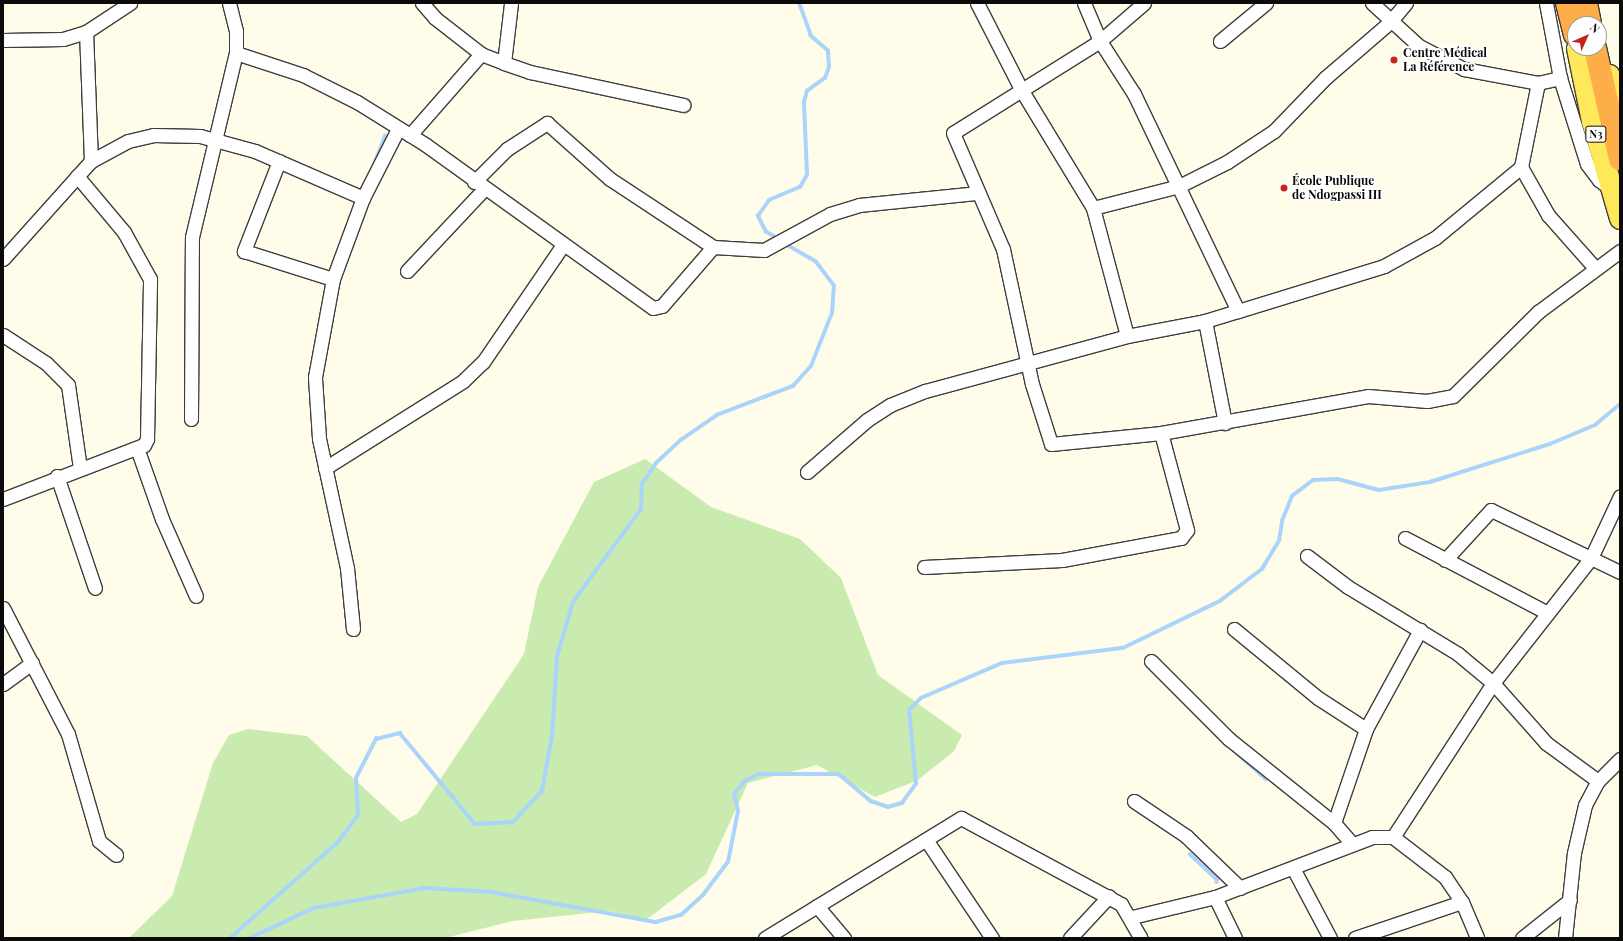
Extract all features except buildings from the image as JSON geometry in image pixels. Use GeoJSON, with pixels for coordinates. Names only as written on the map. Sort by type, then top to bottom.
{"type":"FeatureCollection","features":[{"type":"Feature","properties":{"kind":"highway","name":"N3"},"geometry":{"type":"LineString","coordinates":[[1567,3],[1575,16]]}},
{"type":"Feature","properties":{"kind":"highway","name":"N3"},"geometry":{"type":"LineString","coordinates":[[1591,56],[1620,159]]}},
{"type":"Feature","properties":{"kind":"highway","name":"N3"},"geometry":{"type":"LineString","coordinates":[[1597,56],[1613,134]]}},
{"type":"Feature","properties":{"kind":"main road","name":"N3"},"geometry":{"type":"LineString","coordinates":[[1587,56],[1611,189],[1620,218]]}},
{"type":"Feature","properties":{"kind":"main road"},"geometry":{"type":"LineString","coordinates":[[1602,56],[1620,107]]}},
{"type":"Feature","properties":{"kind":"street"},"geometry":{"type":"LineString","coordinates":[[3,40],[63,39],[86,32],[130,3]]}},
{"type":"Feature","properties":{"kind":"street"},"geometry":{"type":"LineString","coordinates":[[191,419],[192,237],[214,139],[236,53],[236,31],[229,3]]}},
{"type":"Feature","properties":{"kind":"street"},"geometry":{"type":"LineString","coordinates":[[422,3],[435,18],[481,54],[504,63],[530,72],[684,105]]}},
{"type":"Feature","properties":{"kind":"street"},"geometry":{"type":"LineString","coordinates":[[504,63],[511,3]]}},
{"type":"Feature","properties":{"kind":"street"},"geometry":{"type":"LineString","coordinates":[[977,3],[1022,91],[1093,208],[1127,336]]}},
{"type":"Feature","properties":{"kind":"street"},"geometry":{"type":"LineString","coordinates":[[1084,3],[1100,41],[1134,94],[1238,311]]}},
{"type":"Feature","properties":{"kind":"street"},"geometry":{"type":"LineString","coordinates":[[1144,3],[1100,41],[953,133],[1003,249],[1028,362],[1051,444],[1161,433],[1225,423],[1368,396],[1427,401],[1453,396],[1538,312],[1595,268],[1620,251]]}},
{"type":"Feature","properties":{"kind":"street"},"geometry":{"type":"LineString","coordinates":[[1220,40],[1266,3]]}},
{"type":"Feature","properties":{"kind":"street"},"geometry":{"type":"LineString","coordinates":[[1372,3],[1390,22],[1419,46],[1464,69],[1538,83],[1560,78]]}},
{"type":"Feature","properties":{"kind":"street"},"geometry":{"type":"LineString","coordinates":[[1093,208],[1179,186],[1227,162],[1274,131],[1325,78],[1390,22],[1406,3]]}},
{"type":"Feature","properties":{"kind":"street"},"geometry":{"type":"LineString","coordinates":[[1546,3],[1560,78],[1587,164],[1598,180],[1611,189]]}},
{"type":"Feature","properties":{"kind":"street"},"geometry":{"type":"LineString","coordinates":[[86,32],[90,161]]}},
{"type":"Feature","properties":{"kind":"street"},"geometry":{"type":"LineString","coordinates":[[236,53],[303,75],[357,102],[398,129],[410,135],[562,246],[658,309],[713,247]]}},
{"type":"Feature","properties":{"kind":"street"},"geometry":{"type":"LineString","coordinates":[[410,135],[481,54]]}},
{"type":"Feature","properties":{"kind":"street"},"geometry":{"type":"LineString","coordinates":[[807,472],[890,405],[925,391],[1127,336],[1205,322],[1384,266],[1435,238],[1521,167],[1538,83]]}},
{"type":"Feature","properties":{"kind":"street"},"geometry":{"type":"LineString","coordinates":[[474,182],[507,149],[547,123],[610,179],[713,247],[767,248],[790,234],[859,205],[978,193]]}},
{"type":"Feature","properties":{"kind":"street"},"geometry":{"type":"LineString","coordinates":[[354,629],[347,568],[318,438],[315,377],[333,279],[363,198],[398,129]]}},
{"type":"Feature","properties":{"kind":"street"},"geometry":{"type":"LineString","coordinates":[[3,259],[90,161],[128,141],[153,135],[173,133],[214,139],[278,161],[363,198]]}},
{"type":"Feature","properties":{"kind":"street"},"geometry":{"type":"LineString","coordinates":[[278,161],[244,252],[333,279]]}},
{"type":"Feature","properties":{"kind":"street"},"geometry":{"type":"LineString","coordinates":[[1521,167],[1548,215],[1595,268]]}},
{"type":"Feature","properties":{"kind":"street"},"geometry":{"type":"LineString","coordinates":[[3,499],[57,476],[137,448],[148,439],[150,279],[124,232],[77,176]]}},
{"type":"Feature","properties":{"kind":"street"},"geometry":{"type":"LineString","coordinates":[[407,271],[484,190]]}},
{"type":"Feature","properties":{"kind":"street"},"geometry":{"type":"LineString","coordinates":[[325,468],[463,380],[478,367],[562,246]]}},
{"type":"Feature","properties":{"kind":"street"},"geometry":{"type":"LineString","coordinates":[[1205,322],[1225,423]]}},
{"type":"Feature","properties":{"kind":"street"},"geometry":{"type":"LineString","coordinates":[[3,335],[46,363],[68,385],[80,468]]}},
{"type":"Feature","properties":{"kind":"street"},"geometry":{"type":"LineString","coordinates":[[924,567],[1062,560],[1181,538],[1187,530],[1161,433]]}},
{"type":"Feature","properties":{"kind":"street"},"geometry":{"type":"LineString","coordinates":[[137,448],[162,518],[196,596]]}},
{"type":"Feature","properties":{"kind":"street"},"geometry":{"type":"LineString","coordinates":[[57,476],[95,588]]}},
{"type":"Feature","properties":{"kind":"street"},"geometry":{"type":"LineString","coordinates":[[1393,837],[1494,683],[1546,612],[1591,558],[1620,496]]}},
{"type":"Feature","properties":{"kind":"street"},"geometry":{"type":"LineString","coordinates":[[1446,560],[1491,510],[1620,572]]}},
{"type":"Feature","properties":{"kind":"street"},"geometry":{"type":"LineString","coordinates":[[1405,538],[1546,612]]}},
{"type":"Feature","properties":{"kind":"street"},"geometry":{"type":"LineString","coordinates":[[1307,556],[1348,587],[1458,654],[1494,683],[1546,743],[1598,782]]}},
{"type":"Feature","properties":{"kind":"street"},"geometry":{"type":"LineString","coordinates":[[3,608],[68,734],[99,841],[116,855]]}},
{"type":"Feature","properties":{"kind":"street"},"geometry":{"type":"LineString","coordinates":[[1234,629],[1318,698],[1366,729]]}},
{"type":"Feature","properties":{"kind":"street"},"geometry":{"type":"LineString","coordinates":[[1334,823],[1366,729],[1420,630]]}},
{"type":"Feature","properties":{"kind":"street"},"geometry":{"type":"LineString","coordinates":[[1151,661],[1229,739],[1334,823],[1352,844]]}},
{"type":"Feature","properties":{"kind":"street"},"geometry":{"type":"LineString","coordinates":[[3,684],[32,663]]}},
{"type":"Feature","properties":{"kind":"street"},"geometry":{"type":"LineString","coordinates":[[1565,938],[1575,846],[1585,805],[1598,782],[1620,759]]}},
{"type":"Feature","properties":{"kind":"street"},"geometry":{"type":"LineString","coordinates":[[1134,801],[1186,836],[1240,888]]}},
{"type":"Feature","properties":{"kind":"street"},"geometry":{"type":"LineString","coordinates":[[765,938],[927,841],[958,819],[965,819],[1109,896],[1132,917],[1141,938]]}},
{"type":"Feature","properties":{"kind":"street"},"geometry":{"type":"LineString","coordinates":[[1132,917],[1215,897],[1294,870],[1352,844],[1372,837],[1393,837],[1445,877],[1462,902],[1477,938]]}},
{"type":"Feature","properties":{"kind":"street"},"geometry":{"type":"LineString","coordinates":[[927,841],[992,938]]}},
{"type":"Feature","properties":{"kind":"street"},"geometry":{"type":"LineString","coordinates":[[1294,870],[1330,938]]}},
{"type":"Feature","properties":{"kind":"street"},"geometry":{"type":"LineString","coordinates":[[1070,938],[1109,896]]}},
{"type":"Feature","properties":{"kind":"street"},"geometry":{"type":"LineString","coordinates":[[1215,897],[1235,938]]}},
{"type":"Feature","properties":{"kind":"street"},"geometry":{"type":"LineString","coordinates":[[1522,938],[1570,900]]}},
{"type":"Feature","properties":{"kind":"street"},"geometry":{"type":"LineString","coordinates":[[1355,938],[1462,902]]}},
{"type":"Feature","properties":{"kind":"street"},"geometry":{"type":"LineString","coordinates":[[817,906],[844,938]]}},
{"type":"Feature","properties":{"kind":"green space"},"geometry":{"type":"Polygon","coordinates":[[[645,459],[711,507],[800,539],[841,578],[878,675],[962,735],[954,751],[918,780],[875,797],[817,765],[748,783],[706,874],[646,920],[609,911],[513,921],[445,938],[129,938],[172,896],[213,763],[229,735],[248,729],[307,736],[401,822],[417,814],[524,654],[538,587],[594,482],[645,459]]]}},
{"type":"Feature","properties":{"kind":"waterway"},"geometry":{"type":"LineString","coordinates":[[778,239],[766,232],[758,216],[769,200],[800,187],[807,175],[804,102],[807,91],[825,78],[829,67],[828,51],[811,36],[799,3]]}},
{"type":"Feature","properties":{"kind":"waterway"},"geometry":{"type":"LineString","coordinates":[[374,165],[385,136]]}},
{"type":"Feature","properties":{"kind":"waterway"},"geometry":{"type":"LineString","coordinates":[[230,938],[338,842],[358,815],[356,778],[376,739],[400,733],[475,824],[513,822],[542,791],[552,736],[557,656],[573,602],[641,509],[642,484],[656,463],[681,440],[717,415],[793,386],[811,366],[832,313],[834,286],[816,262],[783,243]]}},
{"type":"Feature","properties":{"kind":"waterway"},"geometry":{"type":"LineString","coordinates":[[250,938],[314,908],[425,888],[492,892],[656,922],[681,915],[703,895],[728,862],[738,811],[734,794],[745,781],[759,774],[839,774],[871,801],[888,807],[902,803],[916,784],[909,710],[921,698],[1002,663],[1123,648],[1220,601],[1262,569],[1279,541],[1282,521],[1292,496],[1313,480],[1338,479],[1379,490],[1430,482],[1550,444],[1595,425],[1620,404]]}},
{"type":"Feature","properties":{"kind":"waterway"},"geometry":{"type":"LineString","coordinates":[[1237,753],[1266,779]]}},
{"type":"Feature","properties":{"kind":"waterway"},"geometry":{"type":"LineString","coordinates":[[1190,854],[1217,879],[1217,882]]}},
{"type":"Feature","properties":{"kind":"place","name":"Centre Médical La Référence"},"geometry":{"type":"Point","coordinates":[1394,60]}},
{"type":"Feature","properties":{"kind":"place","name":"École Publique de Ndogpassi III"},"geometry":{"type":"Point","coordinates":[1284,188]}}]}
